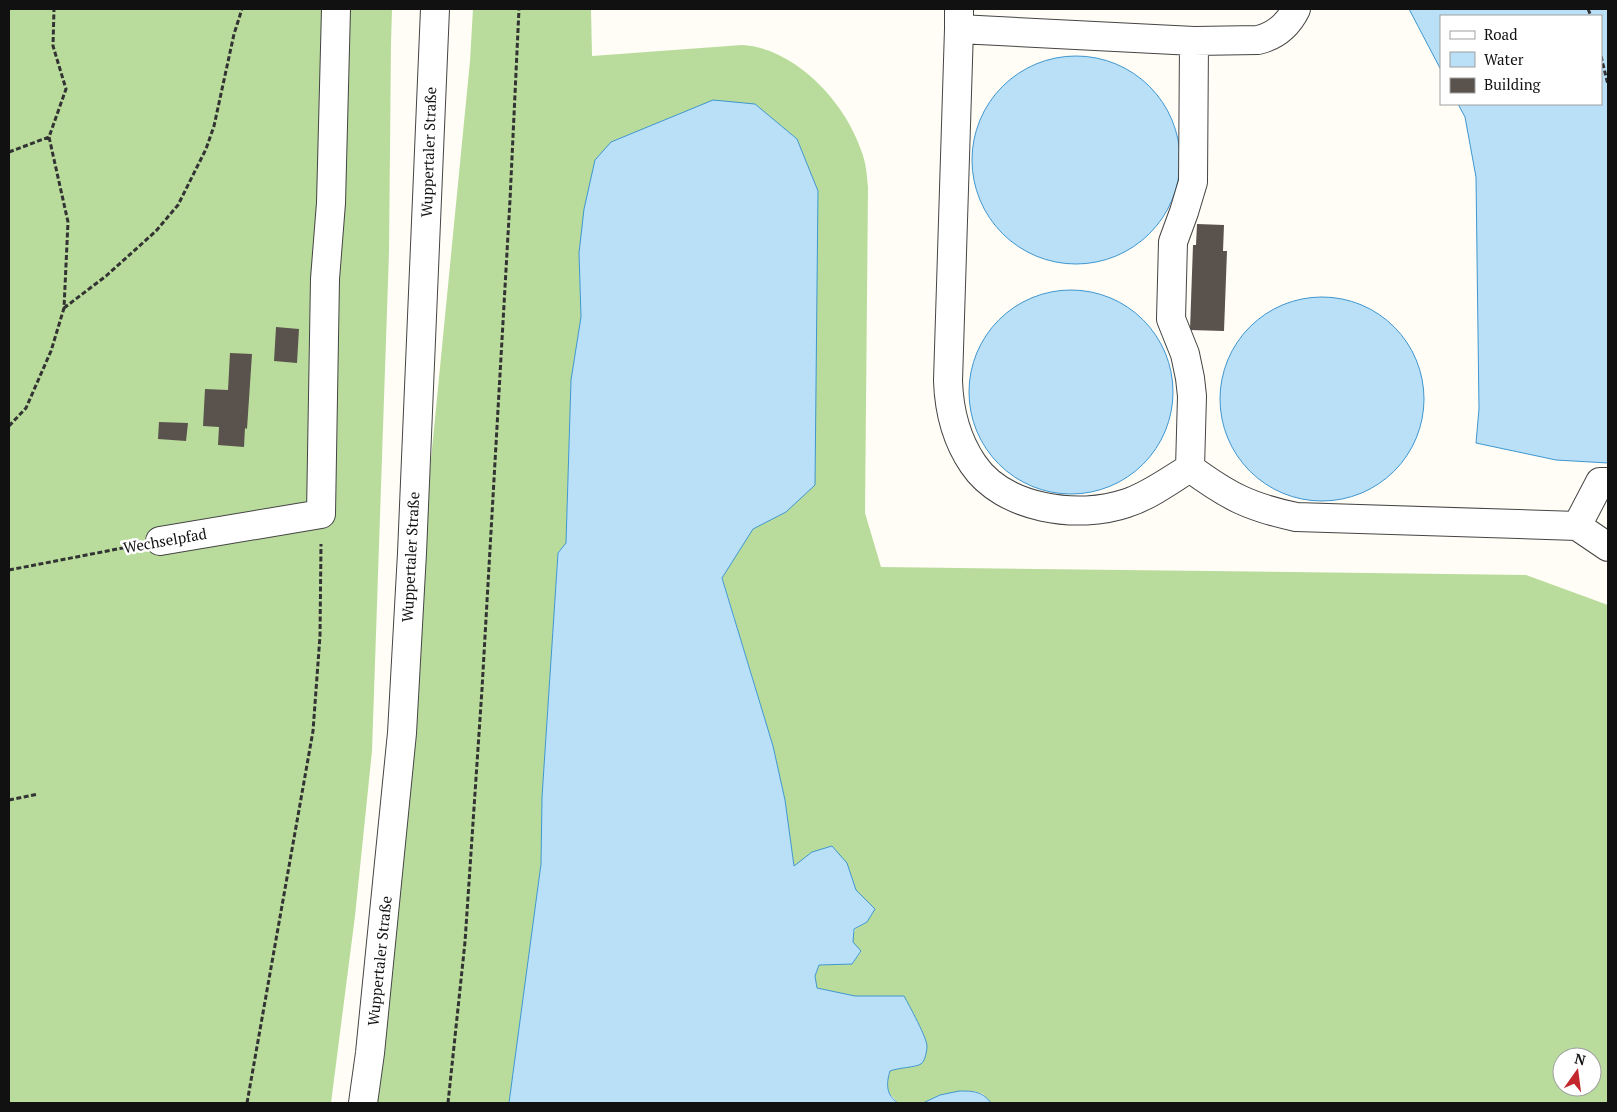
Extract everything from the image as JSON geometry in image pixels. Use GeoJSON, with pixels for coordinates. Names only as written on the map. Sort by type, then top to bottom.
{"type":"FeatureCollection","features":[{"type":"Feature","properties":{"kind":"street"},"geometry":{"type":"LineString","coordinates":[[322,514],[325,279],[331,203],[336,9]]}},
{"type":"Feature","properties":{"kind":"street","name":"Wuppertaler Straße"},"geometry":{"type":"LineString","coordinates":[[362,1103],[370,1053],[402,733],[412,553],[435,9]]}},
{"type":"Feature","properties":{"kind":"street"},"geometry":{"type":"LineString","coordinates":[[1190,468],[1160,487],[1127,503],[1081,511],[1062,510],[1022,500],[1004,491],[986,479],[962,446],[949,404],[948,381],[959,19],[1194,41],[1258,40],[1267,38],[1287,24],[1296,9]]}},
{"type":"Feature","properties":{"kind":"street"},"geometry":{"type":"LineString","coordinates":[[1190,468],[1192,396],[1190,378],[1185,354],[1171,319],[1173,242],[1193,182],[1194,41]]}},
{"type":"Feature","properties":{"kind":"street"},"geometry":{"type":"LineString","coordinates":[[1190,468],[1220,490],[1237,499],[1274,512],[1296,517],[1577,526],[1608,547]]}},
{"type":"Feature","properties":{"kind":"street"},"geometry":{"type":"LineString","coordinates":[[1577,526],[1600,482],[1608,482]]}},
{"type":"Feature","properties":{"kind":"street","name":"Wechselpfad"},"geometry":{"type":"LineString","coordinates":[[160,541],[322,514]]}},
{"type":"Feature","properties":{"kind":"path"},"geometry":{"type":"LineString","coordinates":[[9,426],[26,408],[51,351],[64,308],[68,222],[49,137],[66,89],[53,46],[54,9]]}},
{"type":"Feature","properties":{"kind":"path"},"geometry":{"type":"LineString","coordinates":[[64,308],[106,276],[156,232],[178,205],[206,149],[214,126],[234,34],[242,9]]}},
{"type":"Feature","properties":{"kind":"path"},"geometry":{"type":"LineString","coordinates":[[448,1103],[465,942],[482,689],[509,210],[518,9]]}},
{"type":"Feature","properties":{"kind":"path"},"geometry":{"type":"LineString","coordinates":[[1602,60],[1608,85]]}},
{"type":"Feature","properties":{"kind":"path"},"geometry":{"type":"LineString","coordinates":[[9,152],[49,137]]}},
{"type":"Feature","properties":{"kind":"path"},"geometry":{"type":"LineString","coordinates":[[246,1103],[313,731],[320,636],[322,514]]}},
{"type":"Feature","properties":{"kind":"path","name":"Wechselpfad"},"geometry":{"type":"LineString","coordinates":[[9,570],[160,541]]}},
{"type":"Feature","properties":{"kind":"path"},"geometry":{"type":"LineString","coordinates":[[9,800],[38,794]]}},
{"type":"Feature","properties":{"kind":"green space"},"geometry":{"type":"Polygon","coordinates":[[[9,9],[392,9],[389,252],[372,751],[355,916],[331,1103],[9,1103],[9,9]]]}},
{"type":"Feature","properties":{"kind":"green space"},"geometry":{"type":"Polygon","coordinates":[[[473,9],[591,9],[592,56],[742,45],[762,48],[781,56],[799,67],[830,96],[853,132],[864,159],[867,178],[865,513],[881,567],[1526,575],[1608,605],[1608,1103],[991,1103],[983,1094],[974,1091],[940,1095],[923,1103],[898,1103],[889,1093],[887,1082],[890,1071],[904,1066],[915,1067],[904,996],[855,996],[817,988],[815,975],[819,965],[852,964],[861,952],[852,942],[855,929],[867,922],[875,909],[856,890],[847,863],[812,852],[794,867],[785,800],[773,746],[722,577],[753,529],[786,512],[818,191],[797,139],[755,104],[579,253],[581,317],[571,380],[566,543],[558,553],[542,797],[541,864],[509,1103],[368,1103],[470,61],[473,9]]]}},
{"type":"Feature","properties":{"kind":"water"},"geometry":{"type":"Polygon","coordinates":[[[1409,9],[1608,9],[1608,463],[1556,460],[1476,443],[1479,409],[1476,177],[1465,117],[1459,105],[1602,105],[1602,15],[1440,15],[1440,68],[1409,9]]]}},
{"type":"Feature","properties":{"kind":"water"},"geometry":{"type":"Polygon","coordinates":[[[1076,56],[1096,58],[1116,64],[1142,80],[1156,94],[1172,120],[1178,140],[1180,160],[1178,180],[1172,200],[1156,226],[1142,240],[1116,256],[1096,262],[1076,264],[1056,262],[1036,256],[1010,240],[996,226],[980,200],[974,180],[972,160],[974,140],[980,120],[996,94],[1010,80],[1036,64],[1056,58],[1076,56]]]}},
{"type":"Feature","properties":{"kind":"water"},"geometry":{"type":"Polygon","coordinates":[[[713,100],[755,104],[797,139],[818,191],[815,485],[786,512],[753,529],[722,578],[773,746],[785,800],[794,866],[812,852],[832,846],[847,863],[856,890],[875,909],[867,922],[854,929],[853,942],[861,951],[852,964],[819,965],[815,976],[817,988],[855,996],[904,996],[924,1036],[927,1046],[926,1053],[921,1064],[890,1071],[888,1080],[889,1093],[898,1103],[509,1103],[541,864],[542,797],[558,553],[566,543],[571,380],[581,317],[579,253],[584,209],[595,160],[611,142],[713,100]]]}},
{"type":"Feature","properties":{"kind":"water"},"geometry":{"type":"Polygon","coordinates":[[[1061,290],[1081,290],[1110,297],[1136,313],[1150,327],[1166,353],[1173,382],[1173,402],[1166,431],[1150,457],[1136,471],[1110,487],[1101,490],[1081,494],[1061,494],[1032,487],[1006,471],[992,457],[976,431],[973,422],[969,402],[969,382],[976,353],[992,327],[1006,313],[1032,297],[1041,294],[1061,290]]]}},
{"type":"Feature","properties":{"kind":"water"},"geometry":{"type":"Polygon","coordinates":[[[1312,297],[1332,297],[1361,304],[1387,320],[1401,334],[1417,360],[1424,389],[1424,409],[1417,438],[1401,464],[1387,478],[1361,494],[1352,497],[1332,501],[1312,501],[1283,494],[1257,478],[1243,464],[1227,438],[1224,429],[1220,409],[1220,389],[1227,360],[1243,334],[1257,320],[1283,304],[1292,301],[1312,297]]]}},
{"type":"Feature","properties":{"kind":"water"},"geometry":{"type":"Polygon","coordinates":[[[959,1091],[977,1092],[991,1103],[923,1103],[940,1095],[959,1091]]]}},
{"type":"Feature","properties":{"kind":"building"},"geometry":{"type":"Polygon","coordinates":[[[1197,224],[1224,225],[1223,251],[1227,251],[1224,331],[1190,330],[1193,245],[1196,245],[1197,224]]]}},
{"type":"Feature","properties":{"kind":"building"},"geometry":{"type":"Polygon","coordinates":[[[276,327],[299,329],[297,363],[274,361],[276,327]]]}},
{"type":"Feature","properties":{"kind":"building"},"geometry":{"type":"Polygon","coordinates":[[[230,353],[252,354],[244,447],[218,445],[219,427],[203,426],[205,389],[228,390],[230,353]]]}},
{"type":"Feature","properties":{"kind":"building"},"geometry":{"type":"Polygon","coordinates":[[[159,422],[188,423],[186,441],[158,439],[159,422]]]}}]}
